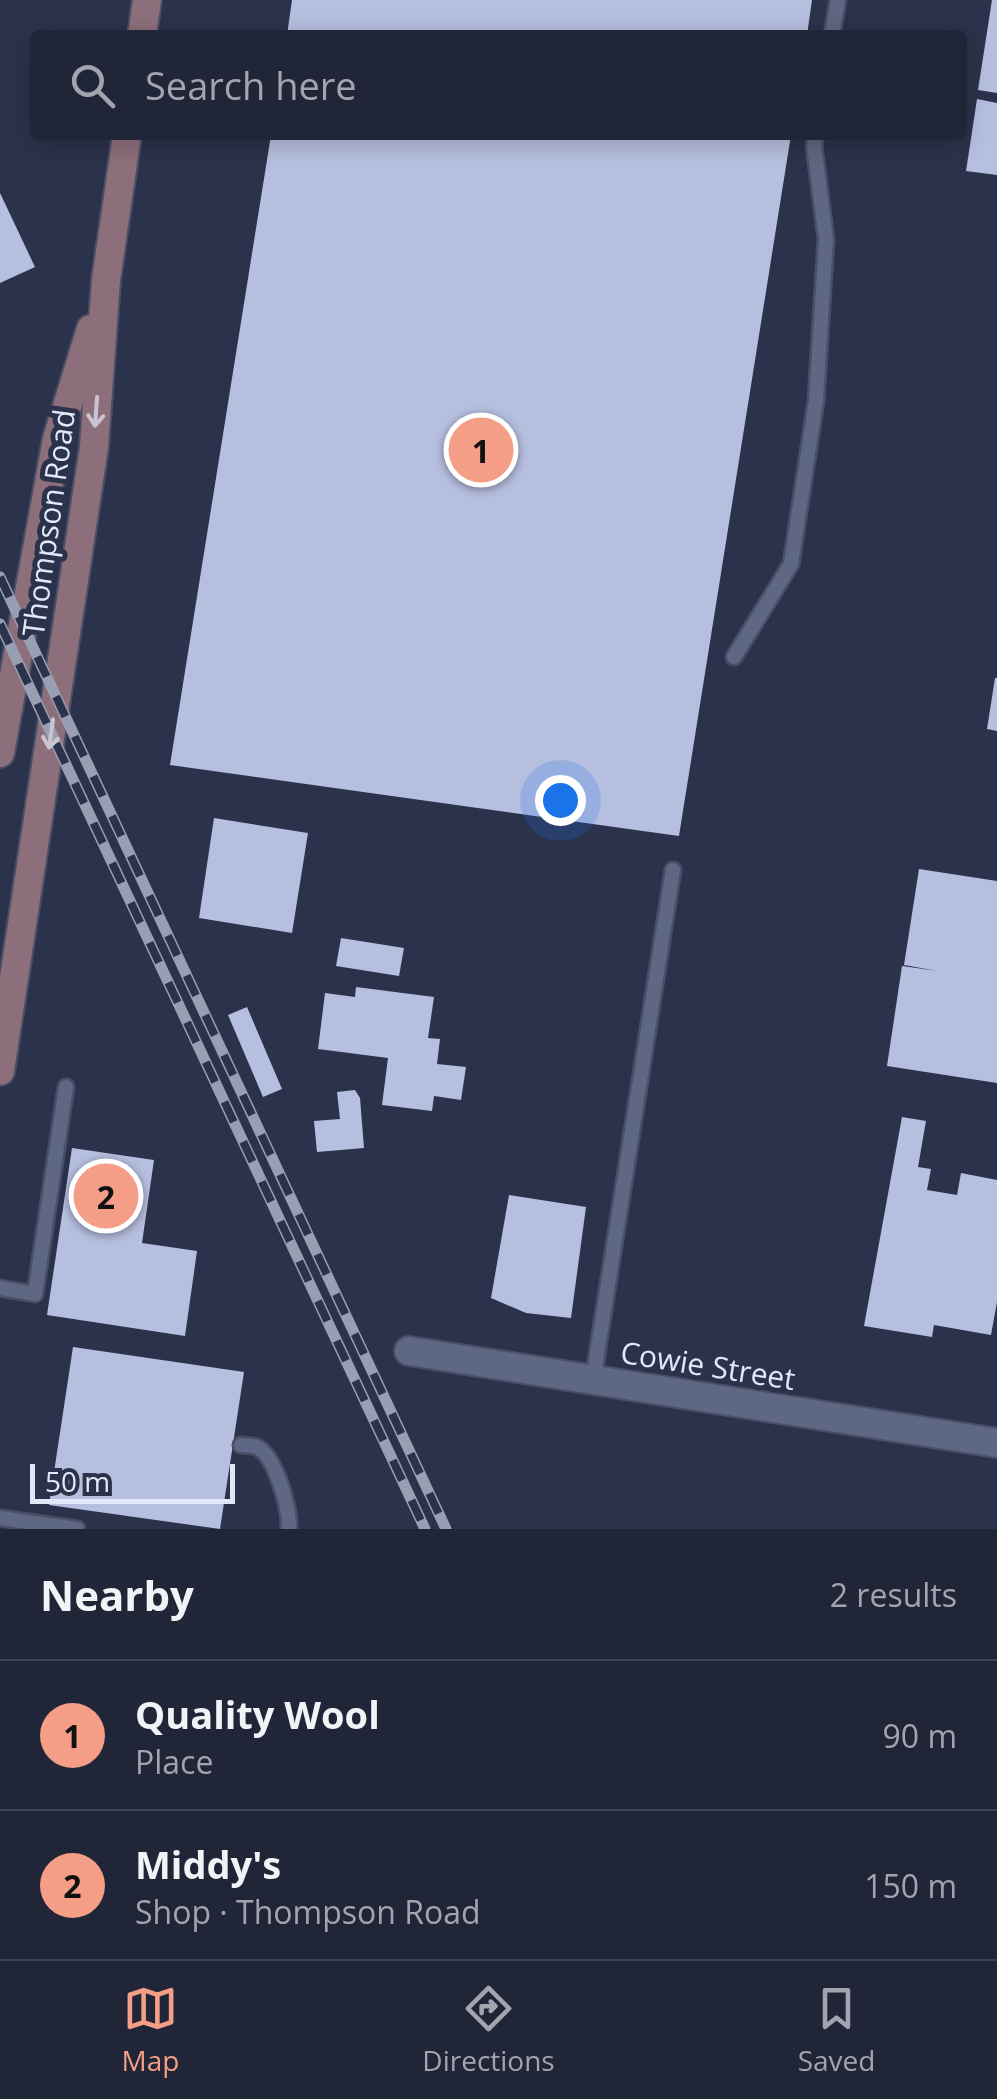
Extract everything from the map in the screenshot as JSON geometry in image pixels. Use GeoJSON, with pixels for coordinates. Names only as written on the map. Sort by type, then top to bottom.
{"type":"FeatureCollection","features":[{"type":"Feature","properties":{"kind":"main road"},"geometry":{"type":"LineString","coordinates":[[143,30],[147,0]]}},
{"type":"Feature","properties":{"kind":"main road","name":"Thompson Road"},"geometry":{"type":"LineString","coordinates":[[0,1071],[6,945],[94,447],[106,280],[126,140]]}},
{"type":"Feature","properties":{"kind":"main road","name":"Thompson Road"},"geometry":{"type":"LineString","coordinates":[[0,753],[57,440],[106,280]]}},
{"type":"Feature","properties":{"kind":"street","name":"Cowie Street"},"geometry":{"type":"LineString","coordinates":[[409,1351],[997,1443]]}},
{"type":"Feature","properties":{"kind":"lane"},"geometry":{"type":"LineString","coordinates":[[833,30],[838,0]]}},
{"type":"Feature","properties":{"kind":"lane"},"geometry":{"type":"LineString","coordinates":[[734,657],[790,564],[794,546],[816,401],[826,239],[815,140]]}},
{"type":"Feature","properties":{"kind":"lane"},"geometry":{"type":"LineString","coordinates":[[593,1380],[673,870]]}},
{"type":"Feature","properties":{"kind":"lane"},"geometry":{"type":"LineString","coordinates":[[0,1288],[36,1294],[66,1087]]}},
{"type":"Feature","properties":{"kind":"lane"},"geometry":{"type":"LineString","coordinates":[[241,1445],[256,1447],[268,1458],[286,1505],[290,1529]]}},
{"type":"Feature","properties":{"kind":"lane"},"geometry":{"type":"LineString","coordinates":[[0,1518],[77,1529]]}},
{"type":"Feature","properties":{"kind":"building"},"geometry":{"type":"Polygon","coordinates":[[[292,0],[812,0],[808,30],[288,30],[292,0]]]}},
{"type":"Feature","properties":{"kind":"building"},"geometry":{"type":"Polygon","coordinates":[[[992,0],[997,0],[997,93],[978,90],[992,0]]]}},
{"type":"Feature","properties":{"kind":"building"},"geometry":{"type":"Polygon","coordinates":[[[977,99],[997,103],[997,175],[966,171],[977,99]]]}},
{"type":"Feature","properties":{"kind":"building"},"geometry":{"type":"Polygon","coordinates":[[[270,140],[790,140],[679,836],[170,765],[270,140]]]}},
{"type":"Feature","properties":{"kind":"building"},"geometry":{"type":"Polygon","coordinates":[[[0,193],[35,267],[0,283],[0,193]]]}},
{"type":"Feature","properties":{"kind":"building"},"geometry":{"type":"Polygon","coordinates":[[[997,678],[997,731],[987,729],[997,678]]]}},
{"type":"Feature","properties":{"kind":"building"},"geometry":{"type":"Polygon","coordinates":[[[214,818],[308,833],[292,933],[199,918],[214,818]]]}},
{"type":"Feature","properties":{"kind":"building"},"geometry":{"type":"Polygon","coordinates":[[[919,869],[997,881],[997,1083],[887,1066],[902,966],[938,971],[904,965],[919,869]]]}},
{"type":"Feature","properties":{"kind":"building"},"geometry":{"type":"Polygon","coordinates":[[[341,938],[404,948],[399,976],[336,966],[341,938]]]}},
{"type":"Feature","properties":{"kind":"building"},"geometry":{"type":"Polygon","coordinates":[[[356,987],[434,997],[428,1038],[440,1039],[437,1064],[466,1067],[461,1100],[434,1096],[432,1111],[382,1105],[388,1058],[318,1049],[325,993],[355,997],[356,987]]]}},
{"type":"Feature","properties":{"kind":"building"},"geometry":{"type":"Polygon","coordinates":[[[247,1007],[282,1089],[263,1097],[228,1015],[247,1007]]]}},
{"type":"Feature","properties":{"kind":"building"},"geometry":{"type":"Polygon","coordinates":[[[355,1090],[360,1098],[364,1148],[317,1152],[314,1121],[340,1119],[337,1092],[355,1090]]]}},
{"type":"Feature","properties":{"kind":"building"},"geometry":{"type":"Polygon","coordinates":[[[902,1117],[926,1121],[918,1167],[931,1169],[927,1190],[957,1195],[961,1173],[997,1180],[997,1302],[991,1335],[934,1325],[932,1337],[864,1326],[902,1117]]]}},
{"type":"Feature","properties":{"kind":"building"},"geometry":{"type":"Polygon","coordinates":[[[72,1148],[154,1160],[142,1243],[197,1251],[185,1336],[47,1315],[72,1148]]]}},
{"type":"Feature","properties":{"kind":"building"},"geometry":{"type":"Polygon","coordinates":[[[509,1195],[586,1207],[571,1318],[526,1313],[491,1298],[509,1195]]]}},
{"type":"Feature","properties":{"kind":"building"},"geometry":{"type":"Polygon","coordinates":[[[73,1347],[244,1372],[220,1529],[49,1505],[73,1347]]]}},
{"type":"Feature","properties":{"kind":"railway"},"geometry":{"type":"LineString","coordinates":[[0,577],[446,1529]]}},
{"type":"Feature","properties":{"kind":"railway"},"geometry":{"type":"LineString","coordinates":[[0,624],[425,1529]]}},
{"type":"Feature","properties":{"kind":"place","name":"Quality Wool"},"geometry":{"type":"Point","coordinates":[481,450]}},
{"type":"Feature","properties":{"kind":"place","name":"Middy's"},"geometry":{"type":"Point","coordinates":[106,1196]}}]}
